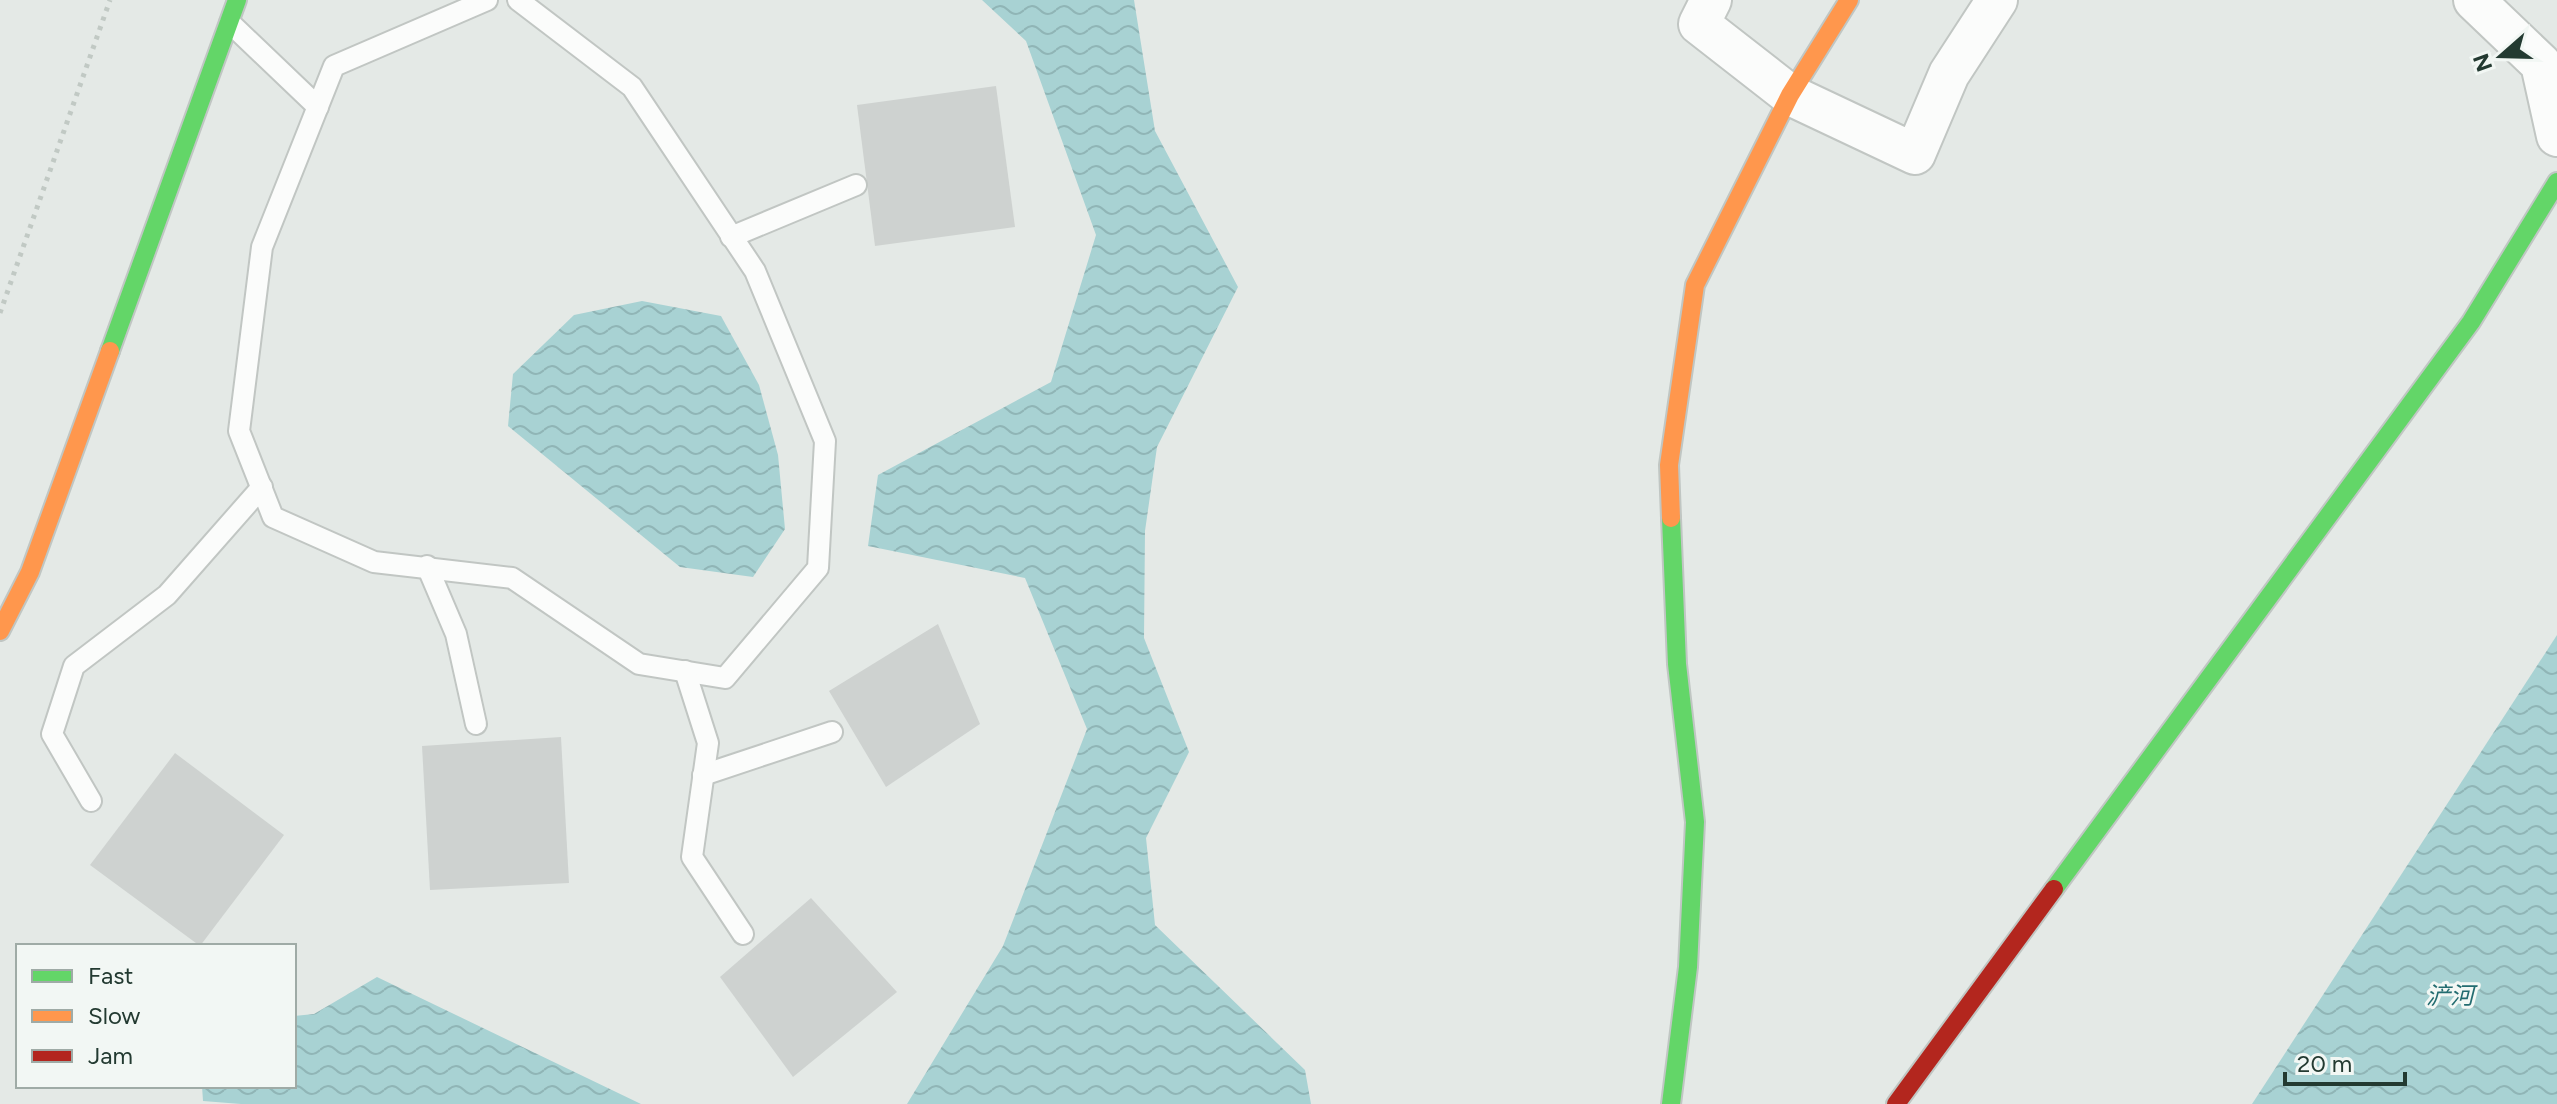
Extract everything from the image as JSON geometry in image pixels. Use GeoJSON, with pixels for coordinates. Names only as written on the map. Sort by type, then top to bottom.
{"type":"FeatureCollection","features":[{"type":"Feature","properties":{"kind":"street"},"geometry":{"type":"LineString","coordinates":[[0,631],[30,572],[237,0]]}},
{"type":"Feature","properties":{"kind":"street"},"geometry":{"type":"LineString","coordinates":[[1711,0],[1699,24],[1790,95],[1915,154],[1949,74],[1997,0]]}},
{"type":"Feature","properties":{"kind":"street"},"geometry":{"type":"LineString","coordinates":[[1671,1104],[1688,967],[1695,822],[1677,664],[1669,465],[1695,285],[1790,95],[1849,0]]}},
{"type":"Feature","properties":{"kind":"street"},"geometry":{"type":"LineString","coordinates":[[2474,0],[2541,64],[2557,136]]}},
{"type":"Feature","properties":{"kind":"street"},"geometry":{"type":"LineString","coordinates":[[1896,1104],[2471,322],[2557,182]]}},
{"type":"Feature","properties":{"kind":"lane"},"geometry":{"type":"LineString","coordinates":[[487,0],[334,66],[262,247],[239,431],[273,517],[374,562],[512,578],[639,664],[725,678],[818,568],[825,441],[755,271],[632,87],[518,0]]}},
{"type":"Feature","properties":{"kind":"lane"},"geometry":{"type":"LineString","coordinates":[[230,23],[318,107]]}},
{"type":"Feature","properties":{"kind":"lane"},"geometry":{"type":"LineString","coordinates":[[731,237],[856,185]]}},
{"type":"Feature","properties":{"kind":"lane"},"geometry":{"type":"LineString","coordinates":[[91,801],[52,734],[74,666],[167,595],[262,487]]}},
{"type":"Feature","properties":{"kind":"lane"},"geometry":{"type":"LineString","coordinates":[[427,566],[456,634],[476,724]]}},
{"type":"Feature","properties":{"kind":"lane"},"geometry":{"type":"LineString","coordinates":[[685,671],[708,743],[692,857],[743,934]]}},
{"type":"Feature","properties":{"kind":"lane"},"geometry":{"type":"LineString","coordinates":[[703,775],[832,732]]}},
{"type":"Feature","properties":{"kind":"path"},"geometry":{"type":"LineString","coordinates":[[0,313],[110,0]]}},
{"type":"Feature","properties":{"kind":"water"},"geometry":{"type":"Polygon","coordinates":[[[982,0],[1134,0],[1155,131],[1238,287],[1157,447],[1145,531],[1144,638],[1189,752],[1146,838],[1155,925],[1305,1070],[1311,1104],[907,1104],[1003,946],[1087,729],[1025,578],[868,546],[878,475],[1051,382],[1096,235],[1026,41],[982,0]]]}},
{"type":"Feature","properties":{"kind":"water"},"geometry":{"type":"Polygon","coordinates":[[[642,301],[721,316],[759,385],[778,455],[785,529],[753,577],[680,567],[508,426],[513,374],[574,315],[642,301]]]}},
{"type":"Feature","properties":{"kind":"water","name":"浐河"},"geometry":{"type":"Polygon","coordinates":[[[2557,635],[2557,1104],[2252,1104],[2557,635]]]}},
{"type":"Feature","properties":{"kind":"water"},"geometry":{"type":"Polygon","coordinates":[[[377,977],[641,1104],[241,1104],[203,1101],[202,1088],[296,1088],[296,1016],[314,1014],[377,977]]]}},
{"type":"Feature","properties":{"kind":"building"},"geometry":{"type":"Polygon","coordinates":[[[996,86],[1015,227],[875,246],[857,105],[996,86]]]}},
{"type":"Feature","properties":{"kind":"building"},"geometry":{"type":"Polygon","coordinates":[[[938,624],[980,724],[886,787],[829,691],[938,624]]]}},
{"type":"Feature","properties":{"kind":"building"},"geometry":{"type":"Polygon","coordinates":[[[561,737],[569,883],[430,890],[422,746],[561,737]]]}},
{"type":"Feature","properties":{"kind":"building"},"geometry":{"type":"Polygon","coordinates":[[[175,753],[284,835],[202,944],[197,944],[90,865],[175,753]]]}},
{"type":"Feature","properties":{"kind":"building"},"geometry":{"type":"Polygon","coordinates":[[[811,898],[897,992],[793,1077],[720,977],[811,898]]]}},
{"type":"Feature","properties":{"kind":"traffic: fast"},"geometry":{"type":"LineString","coordinates":[[110,351],[237,0]]}},
{"type":"Feature","properties":{"kind":"traffic: fast"},"geometry":{"type":"LineString","coordinates":[[2054,889],[2471,322],[2557,182]]}},
{"type":"Feature","properties":{"kind":"traffic: fast"},"geometry":{"type":"LineString","coordinates":[[1671,518],[1677,664],[1695,822],[1688,967],[1671,1104]]}},
{"type":"Feature","properties":{"kind":"traffic: slow"},"geometry":{"type":"LineString","coordinates":[[1671,518],[1669,465],[1695,285],[1790,95],[1849,0]]}},
{"type":"Feature","properties":{"kind":"traffic: slow"},"geometry":{"type":"LineString","coordinates":[[0,631],[30,572],[110,351]]}},
{"type":"Feature","properties":{"kind":"traffic: jam"},"geometry":{"type":"LineString","coordinates":[[1896,1104],[2054,889]]}}]}
